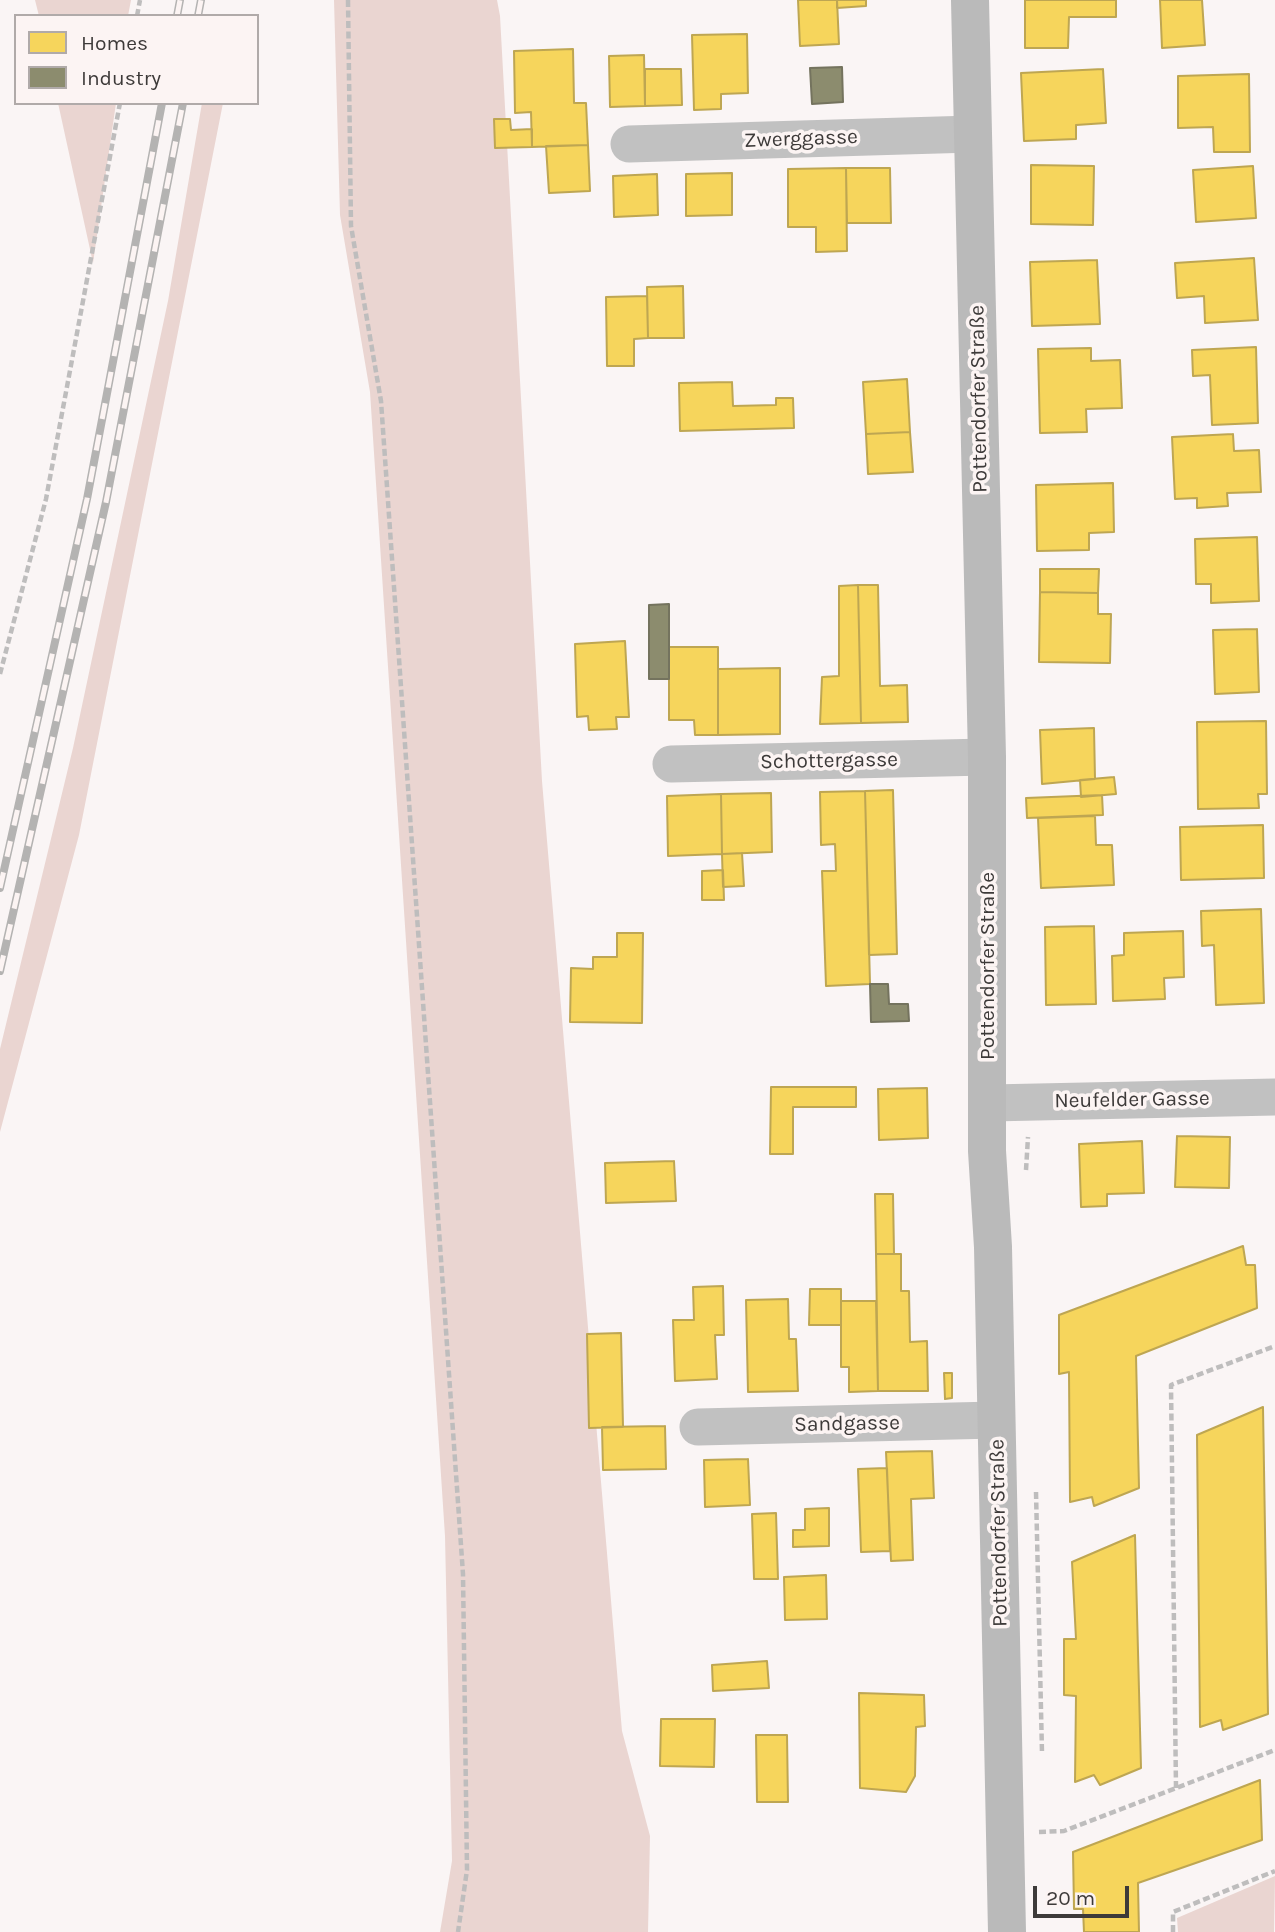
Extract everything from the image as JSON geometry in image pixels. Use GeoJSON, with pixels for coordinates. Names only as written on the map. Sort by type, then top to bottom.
{"type":"FeatureCollection","features":[{"type":"Feature","properties":{"kind":"main road","name":"Pottendorfer Straße"},"geometry":{"type":"LineString","coordinates":[[970,0],[987,757],[990,1103],[987,1151],[996,1420],[1006,1932]]}},
{"type":"Feature","properties":{"kind":"street","name":"Zwerggasse"},"geometry":{"type":"LineString","coordinates":[[629,144],[973,134]]}},
{"type":"Feature","properties":{"kind":"street","name":"Schottergasse"},"geometry":{"type":"LineString","coordinates":[[671,764],[987,757]]}},
{"type":"Feature","properties":{"kind":"street","name":"Neufelder Gasse"},"geometry":{"type":"LineString","coordinates":[[990,1103],[1275,1097]]}},
{"type":"Feature","properties":{"kind":"street","name":"Sandgasse"},"geometry":{"type":"LineString","coordinates":[[698,1427],[996,1420]]}},
{"type":"Feature","properties":{"kind":"path"},"geometry":{"type":"LineString","coordinates":[[348,0],[351,226],[381,401],[463,1574],[467,1870],[458,1932]]}},
{"type":"Feature","properties":{"kind":"path"},"geometry":{"type":"LineString","coordinates":[[0,674],[46,499],[120,105]]}},
{"type":"Feature","properties":{"kind":"path"},"geometry":{"type":"LineString","coordinates":[[1176,1788],[1171,1385],[1275,1346]]}},
{"type":"Feature","properties":{"kind":"path"},"geometry":{"type":"LineString","coordinates":[[1004,1834],[1064,1831],[1275,1750]]}},
{"type":"Feature","properties":{"kind":"path"},"geometry":{"type":"LineString","coordinates":[[1173,1932],[1173,1912],[1275,1871]]}},
{"type":"Feature","properties":{"kind":"shaded area"},"geometry":{"type":"Polygon","coordinates":[[[35,0],[131,0],[128,14],[38,14],[35,0]]]}},
{"type":"Feature","properties":{"kind":"shaded area"},"geometry":{"type":"Polygon","coordinates":[[[334,0],[497,0],[500,16],[542,781],[622,1731],[650,1836],[648,1932],[440,1932],[452,1861],[445,1536],[370,392],[340,215],[334,0]]]}},
{"type":"Feature","properties":{"kind":"shaded area"},"geometry":{"type":"Polygon","coordinates":[[[58,105],[116,105],[93,263],[58,105]]]}},
{"type":"Feature","properties":{"kind":"shaded area"},"geometry":{"type":"Polygon","coordinates":[[[202,105],[223,105],[79,835],[0,1132],[0,1049],[73,748],[168,301],[202,105]]]}},
{"type":"Feature","properties":{"kind":"shaded area"},"geometry":{"type":"Polygon","coordinates":[[[1275,1876],[1274,1932],[1178,1932],[1177,1918],[1275,1876]]]}},
{"type":"Feature","properties":{"kind":"building: Homes"},"geometry":{"type":"Polygon","coordinates":[[[798,0],[837,0],[839,44],[800,46],[798,0]]]}},
{"type":"Feature","properties":{"kind":"building: Homes"},"geometry":{"type":"Polygon","coordinates":[[[837,0],[866,0],[866,6],[837,8],[837,0]]]}},
{"type":"Feature","properties":{"kind":"building: Homes"},"geometry":{"type":"Polygon","coordinates":[[[1025,0],[1116,0],[1116,17],[1069,17],[1068,48],[1025,48],[1025,0]]]}},
{"type":"Feature","properties":{"kind":"building: Homes"},"geometry":{"type":"Polygon","coordinates":[[[1160,0],[1202,0],[1205,45],[1162,48],[1160,0]]]}},
{"type":"Feature","properties":{"kind":"building: Homes"},"geometry":{"type":"Polygon","coordinates":[[[747,34],[748,93],[721,94],[721,109],[694,110],[692,35],[747,34]]]}},
{"type":"Feature","properties":{"kind":"building: Homes"},"geometry":{"type":"Polygon","coordinates":[[[573,49],[574,103],[586,103],[588,145],[532,147],[531,112],[515,113],[514,51],[573,49]]]}},
{"type":"Feature","properties":{"kind":"building: Homes"},"geometry":{"type":"Polygon","coordinates":[[[644,55],[645,106],[610,107],[609,56],[644,55]]]}},
{"type":"Feature","properties":{"kind":"building: Homes"},"geometry":{"type":"Polygon","coordinates":[[[645,69],[681,69],[682,105],[645,106],[645,69]]]}},
{"type":"Feature","properties":{"kind":"building: Homes"},"geometry":{"type":"Polygon","coordinates":[[[1103,69],[1106,123],[1076,125],[1076,139],[1024,141],[1021,73],[1103,69]]]}},
{"type":"Feature","properties":{"kind":"building: Homes"},"geometry":{"type":"Polygon","coordinates":[[[1249,74],[1250,152],[1214,152],[1213,127],[1178,128],[1178,76],[1249,74]]]}},
{"type":"Feature","properties":{"kind":"building: Homes"},"geometry":{"type":"Polygon","coordinates":[[[494,119],[510,119],[511,130],[532,129],[532,147],[495,148],[494,119]]]}},
{"type":"Feature","properties":{"kind":"building: Homes"},"geometry":{"type":"Polygon","coordinates":[[[588,145],[590,191],[549,193],[546,146],[588,145]]]}},
{"type":"Feature","properties":{"kind":"building: Homes"},"geometry":{"type":"Polygon","coordinates":[[[1031,165],[1094,166],[1093,225],[1031,224],[1031,165]]]}},
{"type":"Feature","properties":{"kind":"building: Homes"},"geometry":{"type":"Polygon","coordinates":[[[1253,166],[1256,218],[1196,222],[1193,170],[1253,166]]]}},
{"type":"Feature","properties":{"kind":"building: Homes"},"geometry":{"type":"Polygon","coordinates":[[[846,168],[847,251],[816,252],[816,227],[788,227],[788,169],[846,168]]]}},
{"type":"Feature","properties":{"kind":"building: Homes"},"geometry":{"type":"Polygon","coordinates":[[[846,168],[890,168],[891,223],[847,223],[846,168]]]}},
{"type":"Feature","properties":{"kind":"building: Homes"},"geometry":{"type":"Polygon","coordinates":[[[732,173],[732,215],[686,216],[686,174],[732,173]]]}},
{"type":"Feature","properties":{"kind":"building: Homes"},"geometry":{"type":"Polygon","coordinates":[[[657,174],[658,215],[614,217],[613,176],[657,174]]]}},
{"type":"Feature","properties":{"kind":"building: Homes"},"geometry":{"type":"Polygon","coordinates":[[[1254,258],[1258,320],[1205,323],[1204,296],[1177,298],[1175,263],[1254,258]]]}},
{"type":"Feature","properties":{"kind":"building: Homes"},"geometry":{"type":"Polygon","coordinates":[[[1097,260],[1100,324],[1032,326],[1030,262],[1097,260]]]}},
{"type":"Feature","properties":{"kind":"building: Homes"},"geometry":{"type":"Polygon","coordinates":[[[683,286],[684,338],[648,338],[647,287],[683,286]]]}},
{"type":"Feature","properties":{"kind":"building: Homes"},"geometry":{"type":"Polygon","coordinates":[[[647,296],[648,338],[634,339],[634,366],[607,366],[606,297],[647,296]]]}},
{"type":"Feature","properties":{"kind":"building: Homes"},"geometry":{"type":"Polygon","coordinates":[[[1256,347],[1258,423],[1212,425],[1210,375],[1193,376],[1192,350],[1256,347]]]}},
{"type":"Feature","properties":{"kind":"building: Homes"},"geometry":{"type":"Polygon","coordinates":[[[1091,348],[1091,361],[1120,360],[1122,408],[1086,409],[1087,432],[1040,433],[1038,349],[1091,348]]]}},
{"type":"Feature","properties":{"kind":"building: Homes"},"geometry":{"type":"Polygon","coordinates":[[[907,379],[910,432],[866,434],[863,382],[907,379]]]}},
{"type":"Feature","properties":{"kind":"building: Homes"},"geometry":{"type":"Polygon","coordinates":[[[732,382],[733,406],[776,405],[776,398],[793,398],[794,428],[680,431],[679,383],[732,382]]]}},
{"type":"Feature","properties":{"kind":"building: Homes"},"geometry":{"type":"Polygon","coordinates":[[[910,432],[913,472],[868,474],[866,434],[910,432]]]}},
{"type":"Feature","properties":{"kind":"building: Homes"},"geometry":{"type":"Polygon","coordinates":[[[1233,434],[1234,451],[1259,450],[1261,492],[1227,493],[1228,506],[1197,508],[1197,498],[1175,499],[1172,437],[1233,434]]]}},
{"type":"Feature","properties":{"kind":"building: Homes"},"geometry":{"type":"Polygon","coordinates":[[[1113,483],[1114,532],[1089,533],[1089,550],[1037,551],[1036,485],[1113,483]]]}},
{"type":"Feature","properties":{"kind":"building: Homes"},"geometry":{"type":"Polygon","coordinates":[[[1257,537],[1259,601],[1211,603],[1211,584],[1196,584],[1195,539],[1257,537]]]}},
{"type":"Feature","properties":{"kind":"building: Homes"},"geometry":{"type":"Polygon","coordinates":[[[1040,569],[1099,569],[1098,593],[1040,592],[1040,569]]]}},
{"type":"Feature","properties":{"kind":"building: Homes"},"geometry":{"type":"Polygon","coordinates":[[[858,585],[878,585],[880,686],[907,685],[908,722],[861,723],[858,585]]]}},
{"type":"Feature","properties":{"kind":"building: Homes"},"geometry":{"type":"Polygon","coordinates":[[[858,585],[861,723],[820,724],[822,677],[839,676],[839,586],[858,585]]]}},
{"type":"Feature","properties":{"kind":"building: Homes"},"geometry":{"type":"Polygon","coordinates":[[[1040,592],[1098,593],[1098,614],[1111,614],[1110,663],[1039,662],[1040,592]]]}},
{"type":"Feature","properties":{"kind":"building: Homes"},"geometry":{"type":"Polygon","coordinates":[[[1257,629],[1259,692],[1215,694],[1213,630],[1257,629]]]}},
{"type":"Feature","properties":{"kind":"building: Homes"},"geometry":{"type":"Polygon","coordinates":[[[625,641],[629,717],[616,717],[617,729],[589,730],[588,716],[577,717],[575,644],[625,641]]]}},
{"type":"Feature","properties":{"kind":"building: Homes"},"geometry":{"type":"Polygon","coordinates":[[[669,647],[718,647],[718,735],[695,735],[694,720],[669,720],[669,647]]]}},
{"type":"Feature","properties":{"kind":"building: Homes"},"geometry":{"type":"Polygon","coordinates":[[[780,668],[780,734],[718,735],[718,669],[780,668]]]}},
{"type":"Feature","properties":{"kind":"building: Homes"},"geometry":{"type":"Polygon","coordinates":[[[1266,721],[1267,794],[1258,794],[1259,808],[1198,809],[1197,722],[1266,721]]]}},
{"type":"Feature","properties":{"kind":"building: Homes"},"geometry":{"type":"Polygon","coordinates":[[[1094,728],[1095,779],[1042,784],[1040,730],[1094,728]]]}},
{"type":"Feature","properties":{"kind":"building: Homes"},"geometry":{"type":"Polygon","coordinates":[[[1114,777],[1116,794],[1081,797],[1080,780],[1114,777]]]}},
{"type":"Feature","properties":{"kind":"building: Homes"},"geometry":{"type":"Polygon","coordinates":[[[893,790],[897,954],[869,955],[865,791],[893,790]]]}},
{"type":"Feature","properties":{"kind":"building: Homes"},"geometry":{"type":"Polygon","coordinates":[[[865,791],[870,984],[826,986],[822,871],[836,871],[835,844],[821,845],[820,792],[865,791]]]}},
{"type":"Feature","properties":{"kind":"building: Homes"},"geometry":{"type":"Polygon","coordinates":[[[771,793],[772,852],[722,854],[721,794],[771,793]]]}},
{"type":"Feature","properties":{"kind":"building: Homes"},"geometry":{"type":"Polygon","coordinates":[[[721,794],[722,854],[668,856],[667,796],[721,794]]]}},
{"type":"Feature","properties":{"kind":"building: Homes"},"geometry":{"type":"Polygon","coordinates":[[[1102,795],[1103,815],[1027,818],[1026,798],[1102,795]]]}},
{"type":"Feature","properties":{"kind":"building: Homes"},"geometry":{"type":"Polygon","coordinates":[[[1095,816],[1096,845],[1112,845],[1114,885],[1041,888],[1038,818],[1095,816]]]}},
{"type":"Feature","properties":{"kind":"building: Homes"},"geometry":{"type":"Polygon","coordinates":[[[1263,825],[1264,878],[1181,880],[1180,827],[1263,825]]]}},
{"type":"Feature","properties":{"kind":"building: Homes"},"geometry":{"type":"Polygon","coordinates":[[[742,853],[744,886],[723,887],[722,854],[742,853]]]}},
{"type":"Feature","properties":{"kind":"building: Homes"},"geometry":{"type":"Polygon","coordinates":[[[723,870],[724,900],[702,900],[702,871],[723,870]]]}},
{"type":"Feature","properties":{"kind":"building: Homes"},"geometry":{"type":"Polygon","coordinates":[[[1261,909],[1264,1003],[1216,1005],[1214,945],[1202,946],[1201,911],[1261,909]]]}},
{"type":"Feature","properties":{"kind":"building: Homes"},"geometry":{"type":"Polygon","coordinates":[[[1094,926],[1096,1004],[1046,1005],[1045,927],[1094,926]]]}},
{"type":"Feature","properties":{"kind":"building: Homes"},"geometry":{"type":"Polygon","coordinates":[[[1183,931],[1184,977],[1164,978],[1165,999],[1113,1001],[1112,956],[1124,955],[1124,933],[1183,931]]]}},
{"type":"Feature","properties":{"kind":"building: Homes"},"geometry":{"type":"Polygon","coordinates":[[[617,933],[643,933],[642,1023],[570,1022],[571,968],[593,969],[593,957],[617,957],[617,933]]]}},
{"type":"Feature","properties":{"kind":"building: Homes"},"geometry":{"type":"Polygon","coordinates":[[[771,1087],[856,1087],[856,1107],[793,1107],[793,1154],[770,1154],[771,1087]]]}},
{"type":"Feature","properties":{"kind":"building: Homes"},"geometry":{"type":"Polygon","coordinates":[[[927,1088],[928,1138],[879,1140],[878,1089],[927,1088]]]}},
{"type":"Feature","properties":{"kind":"building: Homes"},"geometry":{"type":"Polygon","coordinates":[[[1177,1136],[1230,1137],[1229,1188],[1175,1187],[1177,1136]]]}},
{"type":"Feature","properties":{"kind":"building: Homes"},"geometry":{"type":"Polygon","coordinates":[[[1142,1141],[1144,1193],[1107,1194],[1107,1206],[1081,1207],[1079,1144],[1142,1141]]]}},
{"type":"Feature","properties":{"kind":"building: Homes"},"geometry":{"type":"Polygon","coordinates":[[[674,1161],[676,1201],[606,1203],[605,1163],[674,1161]]]}},
{"type":"Feature","properties":{"kind":"building: Homes"},"geometry":{"type":"Polygon","coordinates":[[[875,1194],[893,1194],[894,1254],[876,1254],[875,1194]]]}},
{"type":"Feature","properties":{"kind":"building: Homes"},"geometry":{"type":"Polygon","coordinates":[[[1243,1246],[1246,1265],[1255,1265],[1257,1308],[1136,1356],[1139,1488],[1094,1506],[1092,1497],[1070,1502],[1069,1372],[1059,1374],[1059,1315],[1243,1246]]]}},
{"type":"Feature","properties":{"kind":"building: Homes"},"geometry":{"type":"Polygon","coordinates":[[[876,1254],[901,1254],[901,1291],[909,1291],[910,1342],[927,1341],[928,1391],[878,1391],[876,1254]]]}},
{"type":"Feature","properties":{"kind":"building: Homes"},"geometry":{"type":"Polygon","coordinates":[[[723,1286],[724,1335],[715,1335],[717,1379],[675,1381],[673,1320],[694,1320],[693,1287],[723,1286]]]}},
{"type":"Feature","properties":{"kind":"building: Homes"},"geometry":{"type":"Polygon","coordinates":[[[810,1289],[841,1289],[841,1325],[809,1325],[810,1289]]]}},
{"type":"Feature","properties":{"kind":"building: Homes"},"geometry":{"type":"Polygon","coordinates":[[[788,1299],[789,1339],[796,1339],[798,1391],[748,1392],[746,1300],[788,1299]]]}},
{"type":"Feature","properties":{"kind":"building: Homes"},"geometry":{"type":"Polygon","coordinates":[[[841,1301],[876,1301],[878,1391],[849,1392],[849,1367],[841,1367],[841,1301]]]}},
{"type":"Feature","properties":{"kind":"building: Homes"},"geometry":{"type":"Polygon","coordinates":[[[621,1333],[623,1427],[589,1428],[587,1334],[621,1333]]]}},
{"type":"Feature","properties":{"kind":"building: Homes"},"geometry":{"type":"Polygon","coordinates":[[[944,1373],[952,1373],[952,1398],[945,1399],[944,1373]]]}},
{"type":"Feature","properties":{"kind":"building: Homes"},"geometry":{"type":"Polygon","coordinates":[[[1263,1407],[1268,1714],[1223,1730],[1221,1720],[1200,1727],[1197,1435],[1263,1407]]]}},
{"type":"Feature","properties":{"kind":"building: Homes"},"geometry":{"type":"Polygon","coordinates":[[[665,1426],[666,1469],[603,1470],[602,1427],[665,1426]]]}},
{"type":"Feature","properties":{"kind":"building: Homes"},"geometry":{"type":"Polygon","coordinates":[[[932,1451],[934,1498],[911,1499],[913,1560],[891,1561],[886,1452],[932,1451]]]}},
{"type":"Feature","properties":{"kind":"building: Homes"},"geometry":{"type":"Polygon","coordinates":[[[748,1459],[750,1505],[705,1507],[704,1460],[748,1459]]]}},
{"type":"Feature","properties":{"kind":"building: Homes"},"geometry":{"type":"Polygon","coordinates":[[[887,1468],[890,1551],[861,1552],[858,1469],[887,1468]]]}},
{"type":"Feature","properties":{"kind":"building: Homes"},"geometry":{"type":"Polygon","coordinates":[[[829,1508],[829,1546],[793,1547],[793,1530],[805,1530],[805,1509],[829,1508]]]}},
{"type":"Feature","properties":{"kind":"building: Homes"},"geometry":{"type":"Polygon","coordinates":[[[776,1513],[778,1579],[754,1579],[752,1514],[776,1513]]]}},
{"type":"Feature","properties":{"kind":"building: Homes"},"geometry":{"type":"Polygon","coordinates":[[[1135,1535],[1141,1768],[1100,1785],[1094,1775],[1075,1782],[1076,1696],[1064,1695],[1064,1639],[1076,1639],[1072,1562],[1135,1535]]]}},
{"type":"Feature","properties":{"kind":"building: Homes"},"geometry":{"type":"Polygon","coordinates":[[[826,1575],[827,1619],[785,1620],[784,1577],[826,1575]]]}},
{"type":"Feature","properties":{"kind":"building: Homes"},"geometry":{"type":"Polygon","coordinates":[[[767,1661],[769,1688],[713,1691],[712,1665],[767,1661]]]}},
{"type":"Feature","properties":{"kind":"building: Homes"},"geometry":{"type":"Polygon","coordinates":[[[859,1693],[924,1695],[925,1726],[916,1727],[915,1776],[906,1792],[860,1788],[859,1693]]]}},
{"type":"Feature","properties":{"kind":"building: Homes"},"geometry":{"type":"Polygon","coordinates":[[[661,1719],[715,1719],[714,1767],[660,1766],[661,1719]]]}},
{"type":"Feature","properties":{"kind":"building: Homes"},"geometry":{"type":"Polygon","coordinates":[[[756,1735],[787,1735],[788,1802],[757,1802],[756,1735]]]}},
{"type":"Feature","properties":{"kind":"building: Homes"},"geometry":{"type":"Polygon","coordinates":[[[1260,1780],[1262,1840],[1138,1883],[1139,1932],[1084,1932],[1083,1909],[1074,1909],[1073,1852],[1260,1780]]]}},
{"type":"Feature","properties":{"kind":"building: Industry"},"geometry":{"type":"Polygon","coordinates":[[[842,67],[843,102],[812,104],[810,68],[842,67]]]}},
{"type":"Feature","properties":{"kind":"building: Industry"},"geometry":{"type":"Polygon","coordinates":[[[669,604],[669,679],[649,679],[649,605],[669,604]]]}},
{"type":"Feature","properties":{"kind":"building: Industry"},"geometry":{"type":"Polygon","coordinates":[[[870,984],[888,984],[889,1004],[908,1004],[909,1021],[871,1022],[870,984]]]}},
{"type":"Feature","properties":{"kind":"railway"},"geometry":{"type":"LineString","coordinates":[[177,14],[180,0]]}},
{"type":"Feature","properties":{"kind":"railway"},"geometry":{"type":"LineString","coordinates":[[198,14],[201,0]]}},
{"type":"Feature","properties":{"kind":"railway"},"geometry":{"type":"LineString","coordinates":[[0,888],[87,499],[162,105]]}},
{"type":"Feature","properties":{"kind":"railway"},"geometry":{"type":"LineString","coordinates":[[0,971],[106,502],[183,105]]}}]}
